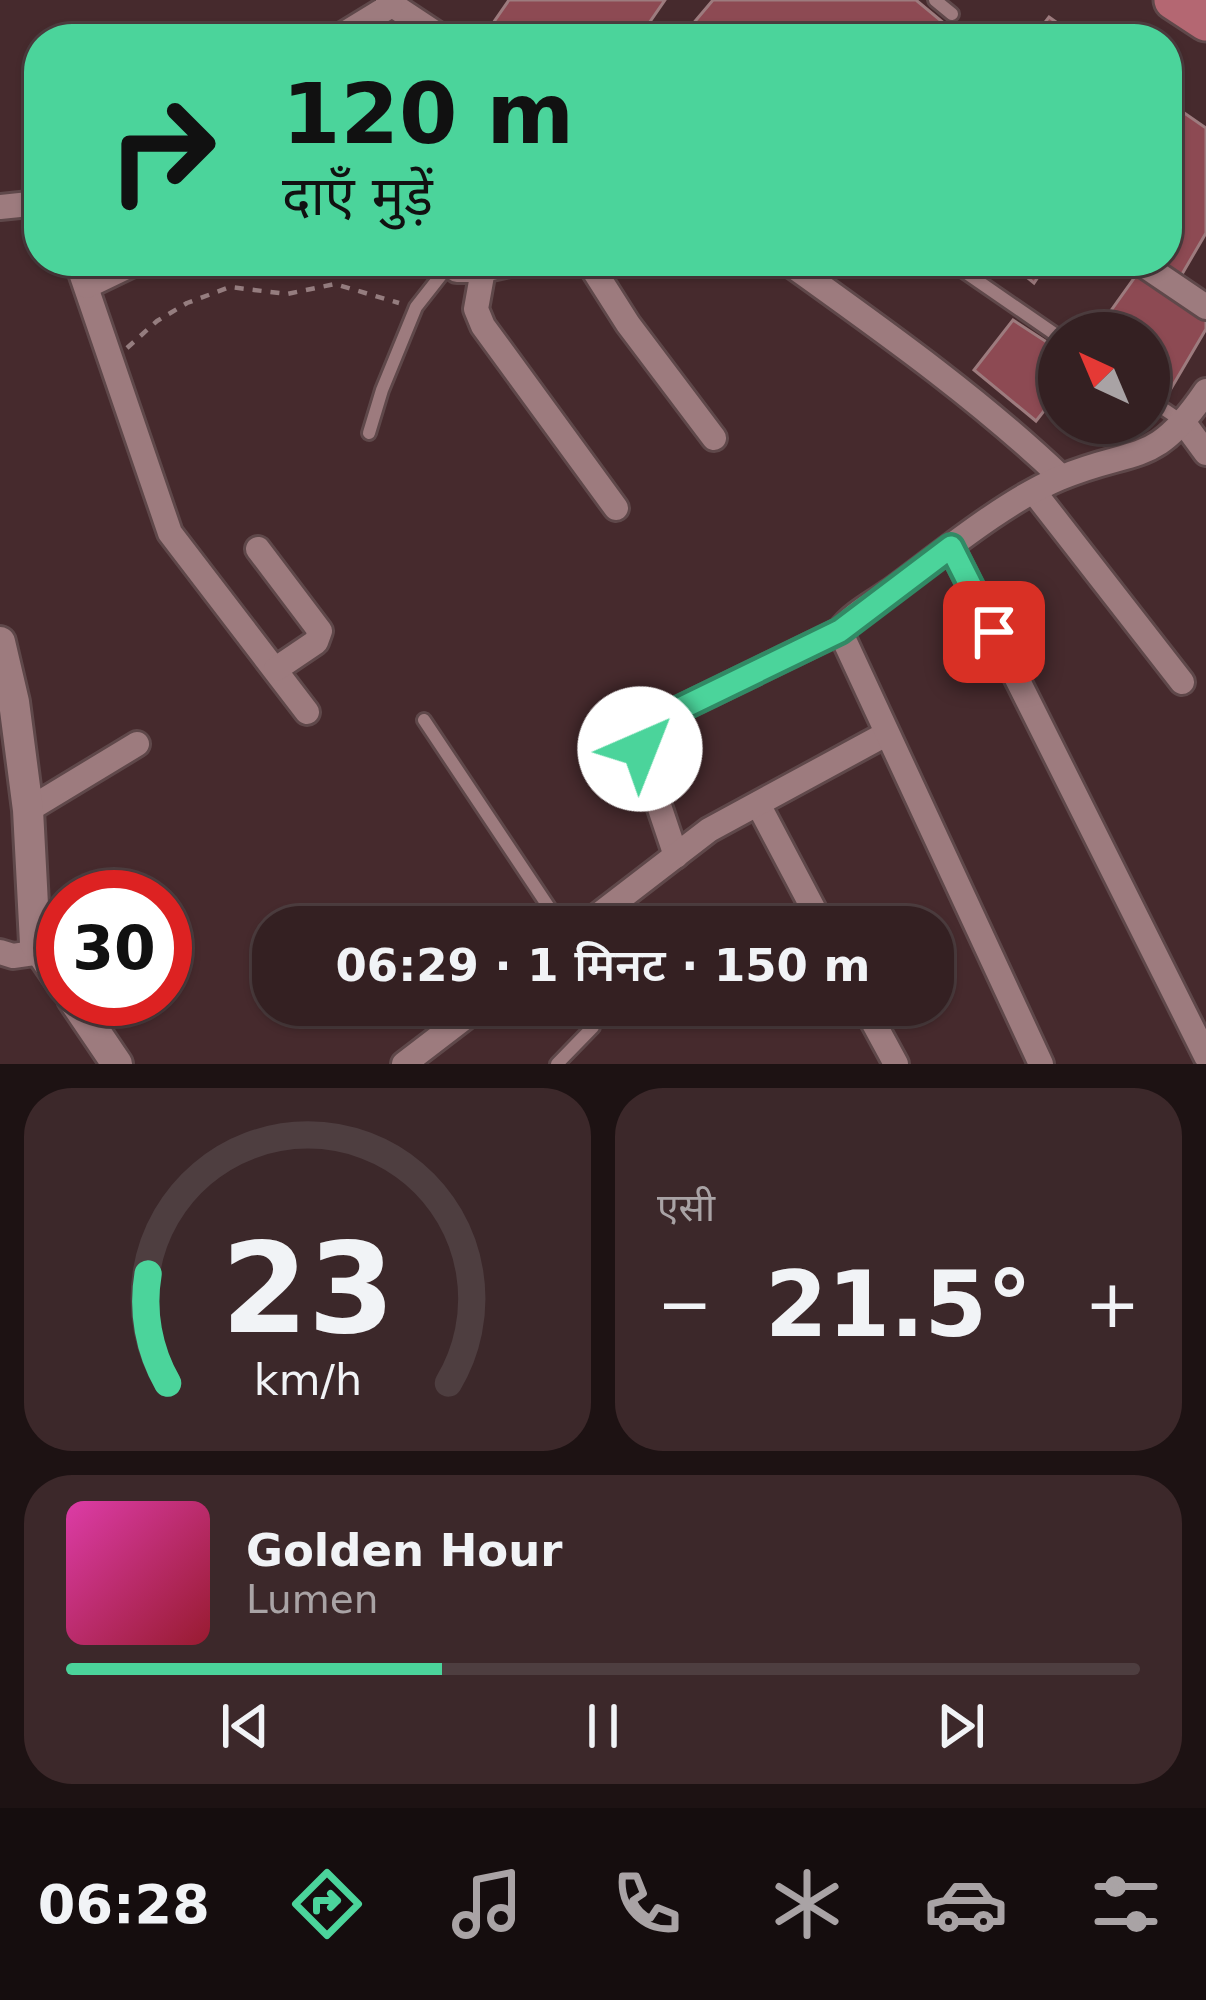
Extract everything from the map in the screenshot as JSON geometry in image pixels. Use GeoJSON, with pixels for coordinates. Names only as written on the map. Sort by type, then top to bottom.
{"type":"FeatureCollection","features":[{"type":"Feature","properties":{"kind":"main road"},"geometry":{"type":"LineString","coordinates":[[1174,0],[1206,20]]}},
{"type":"Feature","properties":{"kind":"street"},"geometry":{"type":"LineString","coordinates":[[358,24],[390,2],[422,24]]}},
{"type":"Feature","properties":{"kind":"street"},"geometry":{"type":"LineString","coordinates":[[83,276],[170,533],[308,712]]}},
{"type":"Feature","properties":{"kind":"street"},"geometry":{"type":"LineString","coordinates":[[87,286],[108,276]]}},
{"type":"Feature","properties":{"kind":"street"},"geometry":{"type":"LineString","coordinates":[[481,276],[476,309],[483,326],[616,508]]}},
{"type":"Feature","properties":{"kind":"street"},"geometry":{"type":"LineString","coordinates":[[596,276],[714,438]]}},
{"type":"Feature","properties":{"kind":"street"},"geometry":{"type":"LineString","coordinates":[[807,276],[948,377],[1061,477]]}},
{"type":"Feature","properties":{"kind":"street"},"geometry":{"type":"LineString","coordinates":[[1160,276],[1206,307]]}},
{"type":"Feature","properties":{"kind":"street"},"geometry":{"type":"LineString","coordinates":[[676,856],[640,749],[646,730],[659,719],[840,631],[951,547],[1034,492],[1061,477],[1134,457],[1156,446],[1184,423],[1206,391]]}},
{"type":"Feature","properties":{"kind":"street"},"geometry":{"type":"LineString","coordinates":[[1184,423],[1206,453]]}},
{"type":"Feature","properties":{"kind":"street"},"geometry":{"type":"LineString","coordinates":[[1034,492],[1182,682]]}},
{"type":"Feature","properties":{"kind":"street"},"geometry":{"type":"LineString","coordinates":[[951,547],[1206,1056]]}},
{"type":"Feature","properties":{"kind":"street"},"geometry":{"type":"LineString","coordinates":[[258,549],[320,632],[316,642],[276,669]]}},
{"type":"Feature","properties":{"kind":"street"},"geometry":{"type":"LineString","coordinates":[[840,631],[1041,1064]]}},
{"type":"Feature","properties":{"kind":"street"},"geometry":{"type":"LineString","coordinates":[[0,642],[7,706],[28,810],[35,943],[14,957]]}},
{"type":"Feature","properties":{"kind":"street"},"geometry":{"type":"LineString","coordinates":[[611,906],[709,830],[886,734]]}},
{"type":"Feature","properties":{"kind":"street"},"geometry":{"type":"LineString","coordinates":[[28,810],[137,744]]}},
{"type":"Feature","properties":{"kind":"street"},"geometry":{"type":"LineString","coordinates":[[758,804],[812,906]]}},
{"type":"Feature","properties":{"kind":"street"},"geometry":{"type":"LineString","coordinates":[[92,1026],[118,1064]]}},
{"type":"Feature","properties":{"kind":"street"},"geometry":{"type":"LineString","coordinates":[[404,1064],[454,1026]]}},
{"type":"Feature","properties":{"kind":"street"},"geometry":{"type":"LineString","coordinates":[[876,1026],[896,1064]]}},
{"type":"Feature","properties":{"kind":"lane"},"geometry":{"type":"LineString","coordinates":[[934,0],[952,14]]}},
{"type":"Feature","properties":{"kind":"lane"},"geometry":{"type":"LineString","coordinates":[[369,433],[416,307],[439,276]]}},
{"type":"Feature","properties":{"kind":"lane"},"geometry":{"type":"LineString","coordinates":[[971,276],[1038,322]]}},
{"type":"Feature","properties":{"kind":"lane"},"geometry":{"type":"LineString","coordinates":[[1170,413],[1184,423]]}},
{"type":"Feature","properties":{"kind":"lane"},"geometry":{"type":"LineString","coordinates":[[424,720],[548,906]]}},
{"type":"Feature","properties":{"kind":"lane"},"geometry":{"type":"LineString","coordinates":[[557,1064],[592,1026]]}},
{"type":"Feature","properties":{"kind":"path"},"geometry":{"type":"LineString","coordinates":[[113,361],[158,321],[230,286],[287,293],[335,284],[416,307]]}},
{"type":"Feature","properties":{"kind":"building"},"geometry":{"type":"Polygon","coordinates":[[[509,0],[665,0],[648,24],[492,24],[509,0]]]}},
{"type":"Feature","properties":{"kind":"building"},"geometry":{"type":"Polygon","coordinates":[[[713,0],[916,0],[945,24],[693,24],[713,0]]]}},
{"type":"Feature","properties":{"kind":"building"},"geometry":{"type":"Polygon","coordinates":[[[1182,111],[1206,128],[1206,233],[1182,274],[1182,111]]]}},
{"type":"Feature","properties":{"kind":"building"},"geometry":{"type":"Polygon","coordinates":[[[1136,276],[1148,276],[1206,320],[1206,329],[1170,390],[1170,312],[1110,312],[1136,276]]]}},
{"type":"Feature","properties":{"kind":"building"},"geometry":{"type":"Polygon","coordinates":[[[1013,320],[1038,336],[1038,418],[1036,421],[974,370],[1013,320]]]}},
{"type":"Feature","properties":{"kind":"route"},"geometry":{"type":"LineString","coordinates":[[640,749],[640,739],[659,719],[840,631],[951,547],[994,632]]}}]}
